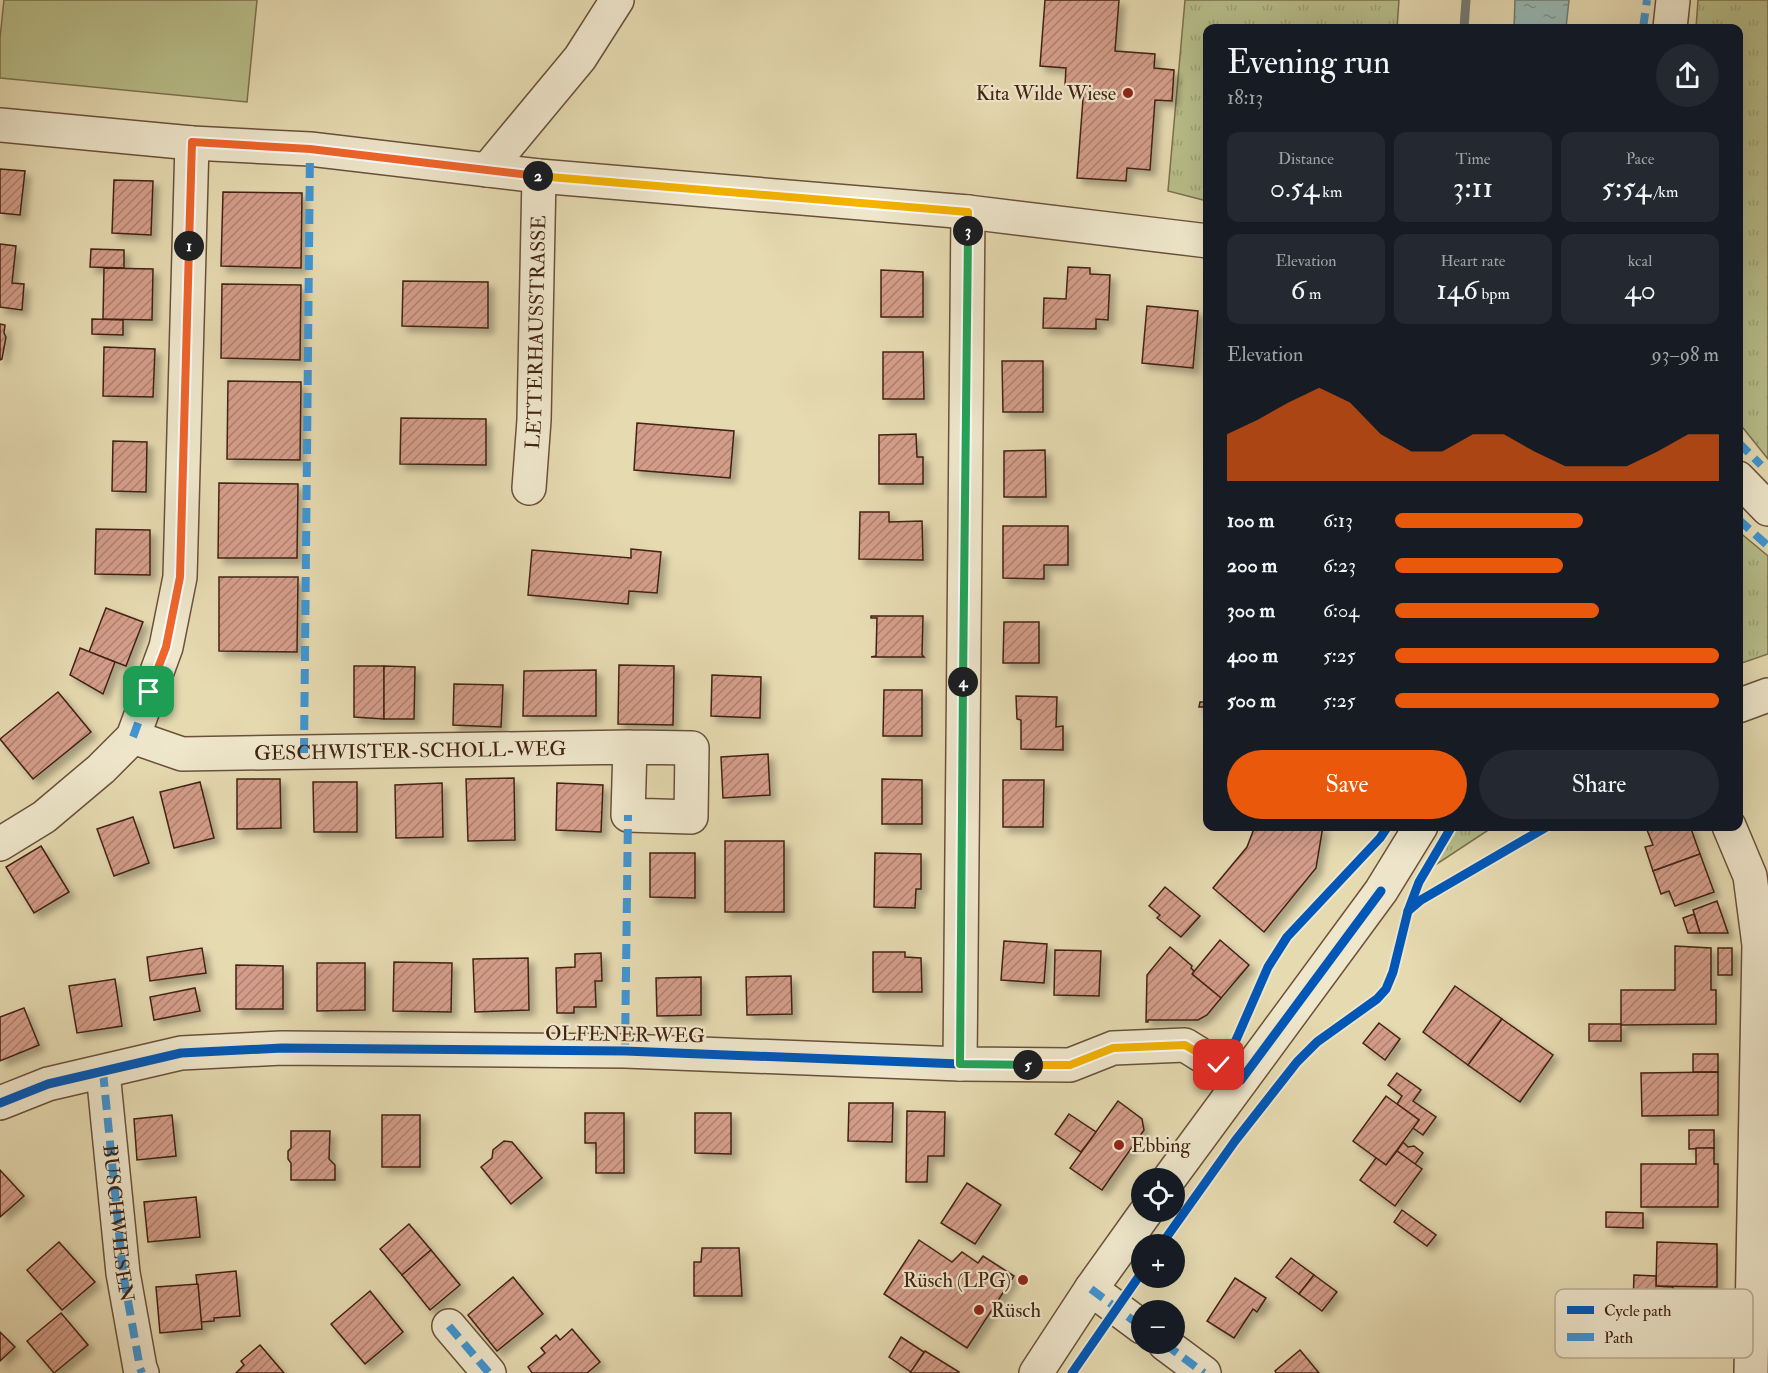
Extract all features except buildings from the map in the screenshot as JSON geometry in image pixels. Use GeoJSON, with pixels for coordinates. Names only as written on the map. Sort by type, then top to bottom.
{"type":"FeatureCollection","features":[{"type":"Feature","properties":{"kind":"street"},"geometry":{"type":"LineString","coordinates":[[487,171],[580,58],[617,0]]}},
{"type":"Feature","properties":{"kind":"street"},"geometry":{"type":"LineString","coordinates":[[1670,24],[1673,0]]}},
{"type":"Feature","properties":{"kind":"street"},"geometry":{"type":"LineString","coordinates":[[0,124],[192,142],[310,149],[539,176],[968,212],[1203,240]]}},
{"type":"Feature","properties":{"kind":"street"},"geometry":{"type":"LineString","coordinates":[[0,844],[44,817],[101,769],[133,737],[166,647],[180,577],[192,142]]}},
{"type":"Feature","properties":{"kind":"street","name":"LETTERHAUSSTRASSE"},"geometry":{"type":"LineString","coordinates":[[529,488],[534,420],[539,176]]}},
{"type":"Feature","properties":{"kind":"street"},"geometry":{"type":"LineString","coordinates":[[960,1064],[968,212]]}},
{"type":"Feature","properties":{"kind":"street"},"geometry":{"type":"LineString","coordinates":[[1743,483],[1768,509]]}},
{"type":"Feature","properties":{"kind":"street"},"geometry":{"type":"LineString","coordinates":[[1743,704],[1768,695]]}},
{"type":"Feature","properties":{"kind":"street","name":"GESCHWISTER-SCHOLL-WEG"},"geometry":{"type":"LineString","coordinates":[[133,737],[182,754],[630,747],[692,748],[691,817],[628,815],[630,747]]}},
{"type":"Feature","properties":{"kind":"street"},"geometry":{"type":"LineString","coordinates":[[1177,1168],[1381,891],[1418,831]]}},
{"type":"Feature","properties":{"kind":"street"},"geometry":{"type":"LineString","coordinates":[[1731,831],[1750,876],[1759,945],[1753,1289]]}},
{"type":"Feature","properties":{"kind":"street","name":"OLFENER WEG"},"geometry":{"type":"LineString","coordinates":[[0,1102],[48,1084],[181,1053],[282,1048],[625,1051],[960,1064],[1070,1065],[1113,1048],[1185,1045],[1241,1080]]}},
{"type":"Feature","properties":{"kind":"street","name":"BUSCHWIESEN"},"geometry":{"type":"LineString","coordinates":[[103,1072],[123,1273],[142,1373]]}},
{"type":"Feature","properties":{"kind":"street"},"geometry":{"type":"LineString","coordinates":[[1036,1373],[1091,1289],[1139,1222]]}},
{"type":"Feature","properties":{"kind":"street"},"geometry":{"type":"LineString","coordinates":[[1091,1289],[1131,1319]]}},
{"type":"Feature","properties":{"kind":"street"},"geometry":{"type":"LineString","coordinates":[[449,1326],[489,1373]]}},
{"type":"Feature","properties":{"kind":"street"},"geometry":{"type":"LineString","coordinates":[[1178,1354],[1204,1373]]}},
{"type":"Feature","properties":{"kind":"street"},"geometry":{"type":"LineString","coordinates":[[1751,1358],[1751,1373]]}},
{"type":"Feature","properties":{"kind":"green space"},"geometry":{"type":"Polygon","coordinates":[[[4,0],[257,0],[247,102],[0,78],[0,38],[4,0]]]}},
{"type":"Feature","properties":{"kind":"green space"},"geometry":{"type":"Polygon","coordinates":[[[1185,0],[1399,0],[1397,24],[1203,24],[1203,200],[1168,191],[1185,0]]]}},
{"type":"Feature","properties":{"kind":"green space"},"geometry":{"type":"Polygon","coordinates":[[[1698,0],[1768,0],[1768,459],[1743,428],[1743,24],[1696,24],[1698,0]]]}},
{"type":"Feature","properties":{"kind":"green space"},"geometry":{"type":"Polygon","coordinates":[[[1743,535],[1768,556],[1768,654],[1743,663],[1743,535]]]}},
{"type":"Feature","properties":{"kind":"green space"},"geometry":{"type":"Polygon","coordinates":[[[1445,831],[1487,831],[1417,877],[1445,831]]]}},
{"type":"Feature","properties":{"kind":"water"},"geometry":{"type":"Polygon","coordinates":[[[1515,0],[1569,0],[1566,24],[1514,24],[1515,0]]]}},
{"type":"Feature","properties":{"kind":"waterway"},"geometry":{"type":"LineString","coordinates":[[1464,24],[1466,0]]}},
{"type":"Feature","properties":{"kind":"marked path"},"geometry":{"type":"LineString","coordinates":[[1644,24],[1647,0]]}},
{"type":"Feature","properties":{"kind":"marked path"},"geometry":{"type":"LineString","coordinates":[[133,737],[166,647],[180,577],[192,143]]}},
{"type":"Feature","properties":{"kind":"marked path"},"geometry":{"type":"LineString","coordinates":[[304,753],[310,149]]}},
{"type":"Feature","properties":{"kind":"marked path"},"geometry":{"type":"LineString","coordinates":[[1743,447],[1761,465]]}},
{"type":"Feature","properties":{"kind":"marked path"},"geometry":{"type":"LineString","coordinates":[[1743,524],[1768,546]]}},
{"type":"Feature","properties":{"kind":"marked path"},"geometry":{"type":"LineString","coordinates":[[625,1051],[628,815]]}},
{"type":"Feature","properties":{"kind":"marked path"},"geometry":{"type":"LineString","coordinates":[[103,1072],[123,1273],[142,1373]]}},
{"type":"Feature","properties":{"kind":"marked path"},"geometry":{"type":"LineString","coordinates":[[1091,1289],[1131,1319]]}},
{"type":"Feature","properties":{"kind":"marked path"},"geometry":{"type":"LineString","coordinates":[[449,1326],[489,1373]]}},
{"type":"Feature","properties":{"kind":"marked path"},"geometry":{"type":"LineString","coordinates":[[1178,1354],[1204,1373]]}},
{"type":"Feature","properties":{"kind":"cycle path"},"geometry":{"type":"LineString","coordinates":[[1219,1065],[1236,1040],[1268,967],[1287,937],[1385,831]]}},
{"type":"Feature","properties":{"kind":"cycle path"},"geometry":{"type":"LineString","coordinates":[[1169,1234],[1235,1141],[1297,1062],[1317,1042],[1377,999],[1386,989],[1393,972],[1408,911],[1419,882],[1449,831]]}},
{"type":"Feature","properties":{"kind":"cycle path"},"geometry":{"type":"LineString","coordinates":[[1408,911],[1421,900],[1539,831]]}},
{"type":"Feature","properties":{"kind":"cycle path"},"geometry":{"type":"LineString","coordinates":[[0,1103],[48,1084],[181,1053],[282,1048],[625,1051],[960,1064],[1070,1065],[1113,1048],[1185,1045],[1241,1080],[1381,891]]}},
{"type":"Feature","properties":{"kind":"cycle path"},"geometry":{"type":"LineString","coordinates":[[1072,1373],[1131,1288]]}},
{"type":"Feature","properties":{"kind":"place","name":"Kita Wilde Wiese"},"geometry":{"type":"Point","coordinates":[1128,93]}},
{"type":"Feature","properties":{"kind":"place","name":"Ebbing"},"geometry":{"type":"Point","coordinates":[1119,1145]}},
{"type":"Feature","properties":{"kind":"place","name":"Rüsch (LPG)"},"geometry":{"type":"Point","coordinates":[1023,1280]}},
{"type":"Feature","properties":{"kind":"place","name":"Rüsch"},"geometry":{"type":"Point","coordinates":[979,1310]}},
{"type":"Feature","properties":{"kind":"route"},"geometry":{"type":"LineString","coordinates":[[149,692],[166,647],[180,577],[181,469],[192,142],[310,149],[539,176],[968,212],[960,1064],[1070,1065],[1113,1048],[1185,1045],[1219,1065]]}}]}
